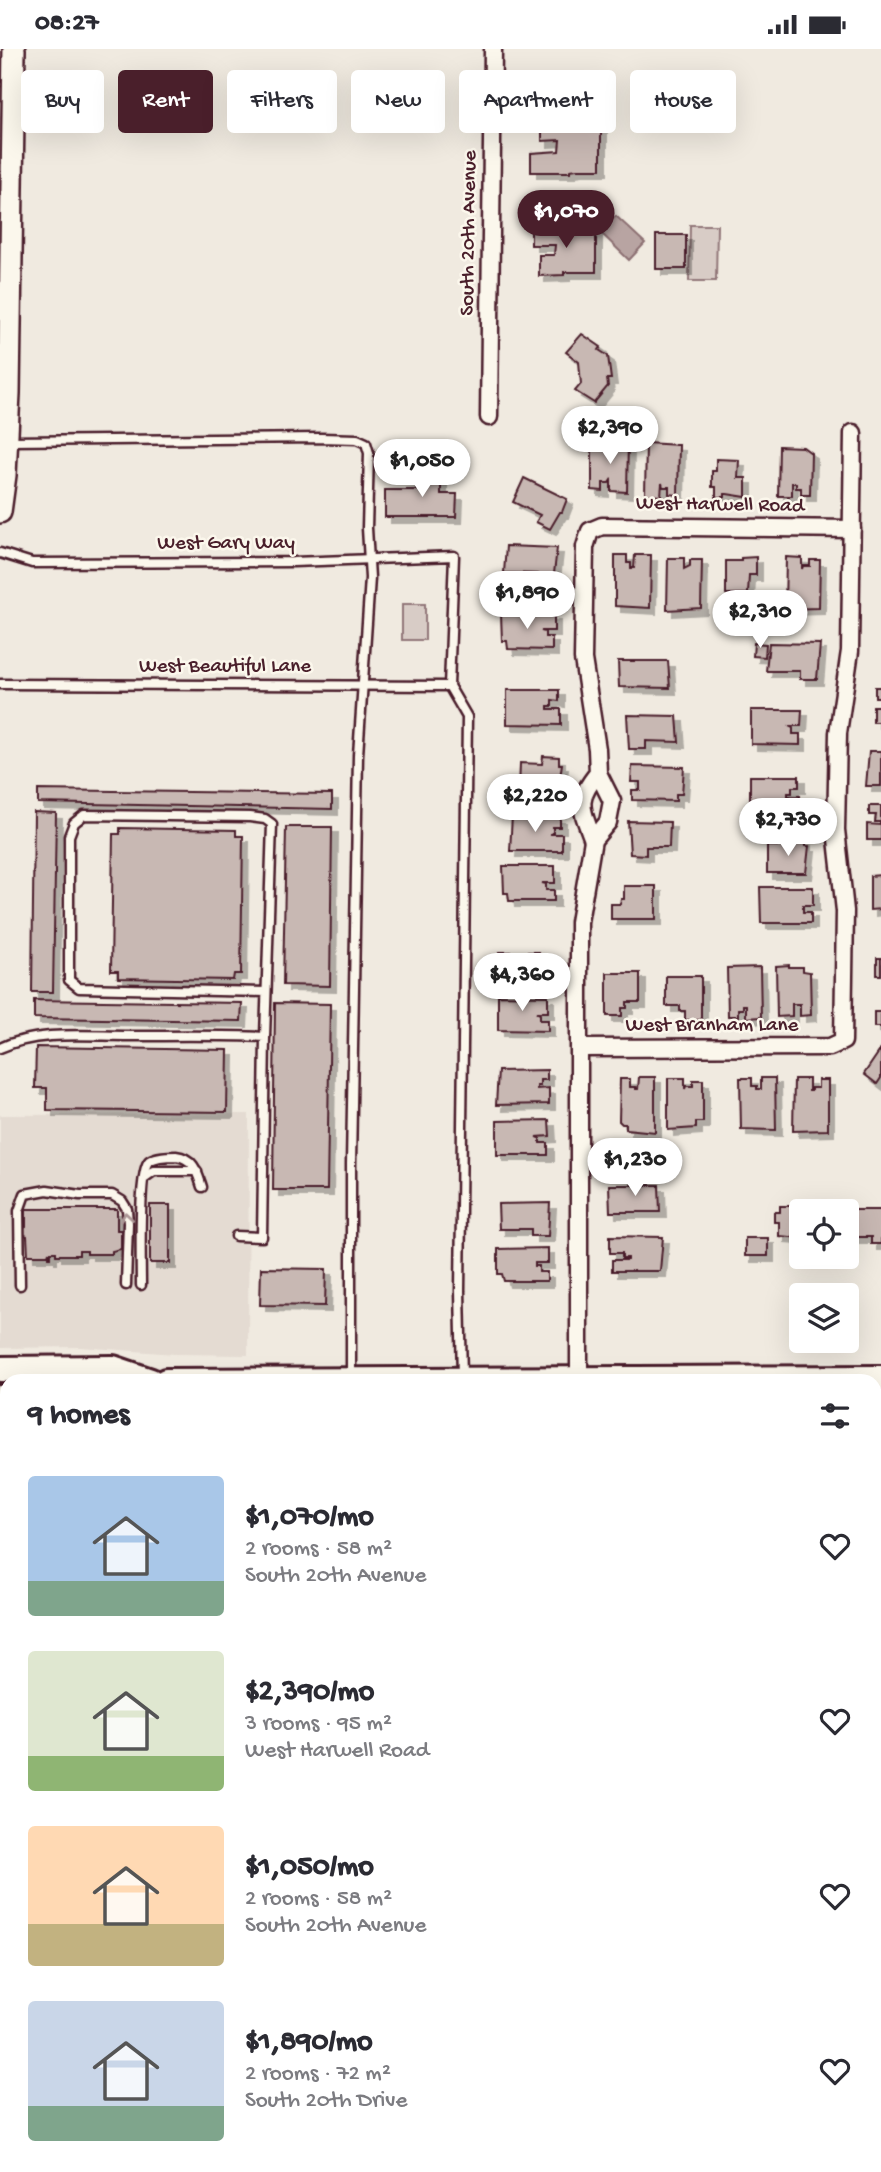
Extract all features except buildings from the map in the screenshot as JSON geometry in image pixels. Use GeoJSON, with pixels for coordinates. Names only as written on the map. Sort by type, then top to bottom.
{"type":"FeatureCollection","features":[{"type":"Feature","properties":{"kind":"main road"},"geometry":{"type":"LineString","coordinates":[[0,512],[7,440],[4,393],[14,49]]}},
{"type":"Feature","properties":{"kind":"main road"},"geometry":{"type":"LineString","coordinates":[[0,1369],[113,1368],[131,1374]]}},
{"type":"Feature","properties":{"kind":"street","name":"South 20th Avenue"},"geometry":{"type":"LineString","coordinates":[[489,417],[494,49]]}},
{"type":"Feature","properties":{"kind":"street"},"geometry":{"type":"LineString","coordinates":[[852,529],[853,433]]}},
{"type":"Feature","properties":{"kind":"street","name":"West Harwell Road"},"geometry":{"type":"LineString","coordinates":[[597,773],[597,749],[583,659],[584,547],[590,531],[602,526],[852,529]]}},
{"type":"Feature","properties":{"kind":"street","name":"West Branham Lane"},"geometry":{"type":"LineString","coordinates":[[580,1048],[830,1047],[843,1041],[845,911],[836,817],[838,733],[850,651],[852,529]]}},
{"type":"Feature","properties":{"kind":"street"},"geometry":{"type":"LineString","coordinates":[[582,1374],[579,922],[593,840],[608,822],[611,811],[610,795],[597,773],[582,798],[582,813],[593,840]]}},
{"type":"Feature","properties":{"kind":"lane"},"geometry":{"type":"LineString","coordinates":[[7,440],[357,439],[366,443],[369,453],[370,578],[361,685],[352,1150],[351,1374]]}},
{"type":"Feature","properties":{"kind":"lane","name":"West Gary Way"},"geometry":{"type":"LineString","coordinates":[[0,554],[32,563],[307,562],[454,556],[449,686]]}},
{"type":"Feature","properties":{"kind":"lane","name":"West Beautiful Lane"},"geometry":{"type":"LineString","coordinates":[[0,684],[449,686]]}},
{"type":"Feature","properties":{"kind":"lane"},"geometry":{"type":"LineString","coordinates":[[449,686],[467,717],[460,1291],[462,1374]]}},
{"type":"Feature","properties":{"kind":"lane"},"geometry":{"type":"LineString","coordinates":[[236,1236],[262,1237],[272,824],[265,819],[250,817],[84,815],[74,823],[69,836],[69,980],[73,985],[79,988],[267,992]]}},
{"type":"Feature","properties":{"kind":"lane"},"geometry":{"type":"LineString","coordinates":[[0,1048],[28,1039],[73,1036],[265,1037]]}},
{"type":"Feature","properties":{"kind":"lane"},"geometry":{"type":"LineString","coordinates":[[141,1285],[142,1180],[145,1167],[149,1161],[163,1156],[184,1158],[191,1161],[202,1187]]}},
{"type":"Feature","properties":{"kind":"lane"},"geometry":{"type":"LineString","coordinates":[[142,1180],[154,1171],[197,1171]]}},
{"type":"Feature","properties":{"kind":"lane"},"geometry":{"type":"LineString","coordinates":[[20,1285],[21,1202],[25,1194],[35,1190],[47,1190],[80,1195],[112,1195],[122,1201],[127,1209],[128,1223],[127,1285]]}},
{"type":"Feature","properties":{"kind":"shaded area"},"geometry":{"type":"Polygon","coordinates":[[[616,216],[645,243],[629,260],[600,232],[616,216]]]}},
{"type":"Feature","properties":{"kind":"shaded area"},"geometry":{"type":"Polygon","coordinates":[[[690,225],[717,225],[716,281],[689,281],[690,225]]]}},
{"type":"Feature","properties":{"kind":"shaded area"},"geometry":{"type":"Polygon","coordinates":[[[402,604],[425,604],[425,640],[402,640],[402,604]]]}},
{"type":"Feature","properties":{"kind":"shaded area"},"geometry":{"type":"Polygon","coordinates":[[[249,1114],[248,1355],[174,1354],[81,1347],[0,1348],[0,1115],[249,1114]]]}}]}
